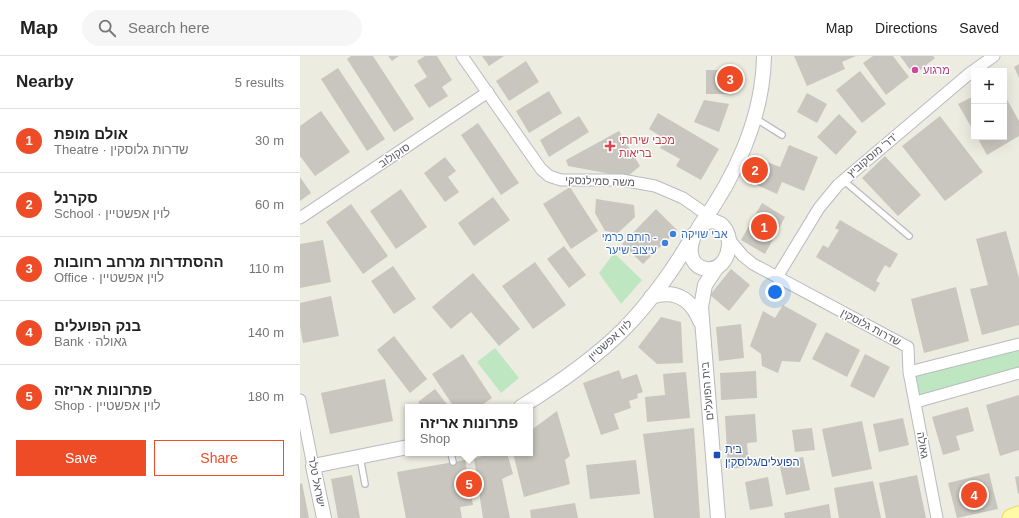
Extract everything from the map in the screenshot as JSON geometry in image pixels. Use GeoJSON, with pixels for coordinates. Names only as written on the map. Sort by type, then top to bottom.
{"type":"FeatureCollection","features":[{"type":"Feature","properties":{"kind":"main road"},"geometry":{"type":"LineString","coordinates":[[1011,518],[1019,515]]}},
{"type":"Feature","properties":{"kind":"street","name":"משה סמילנסקי"},"geometry":{"type":"LineString","coordinates":[[462,56],[541,169],[549,176],[561,180],[622,180],[650,185],[683,198],[721,227]]}},
{"type":"Feature","properties":{"kind":"street"},"geometry":{"type":"LineString","coordinates":[[721,227],[707,222],[697,231],[691,246],[692,256],[696,263],[706,269],[718,266],[727,254],[721,227],[727,186],[754,118],[762,83],[764,56]]}},
{"type":"Feature","properties":{"kind":"street","name":"דר' מוסקוביץ'"},"geometry":{"type":"LineString","coordinates":[[777,277],[819,208],[843,180],[970,73],[994,56]]}},
{"type":"Feature","properties":{"kind":"street","name":"סוקולוב"},"geometry":{"type":"LineString","coordinates":[[300,218],[488,92]]}},
{"type":"Feature","properties":{"kind":"street"},"geometry":{"type":"LineString","coordinates":[[721,227],[727,186]]}},
{"type":"Feature","properties":{"kind":"street","name":"שדרות גלוסקין"},"geometry":{"type":"LineString","coordinates":[[721,227],[743,256],[753,264],[908,347],[909,372]]}},
{"type":"Feature","properties":{"kind":"street","name":"לוין אפשטיין"},"geometry":{"type":"LineString","coordinates":[[526,404],[560,381],[614,339],[651,297],[697,231]]}},
{"type":"Feature","properties":{"kind":"street","name":"שדרות גלוסקין"},"geometry":{"type":"LineString","coordinates":[[718,266],[734,261],[753,264]]}},
{"type":"Feature","properties":{"kind":"street","name":"בית הפועלים"},"geometry":{"type":"LineString","coordinates":[[718,266],[708,279],[703,292],[701,307],[718,518]]}},
{"type":"Feature","properties":{"kind":"street"},"geometry":{"type":"LineString","coordinates":[[651,297],[668,293],[682,297],[693,307],[702,325]]}},
{"type":"Feature","properties":{"kind":"street"},"geometry":{"type":"LineString","coordinates":[[909,372],[1019,344]]}},
{"type":"Feature","properties":{"kind":"street","name":"גאולה"},"geometry":{"type":"LineString","coordinates":[[909,372],[916,402],[937,518]]}},
{"type":"Feature","properties":{"kind":"street"},"geometry":{"type":"LineString","coordinates":[[916,402],[1019,373]]}},
{"type":"Feature","properties":{"kind":"street","name":"ישראל טלר"},"geometry":{"type":"LineString","coordinates":[[300,400],[324,518]]}},
{"type":"Feature","properties":{"kind":"street"},"geometry":{"type":"LineString","coordinates":[[314,466],[405,448]]}},
{"type":"Feature","properties":{"kind":"lane"},"geometry":{"type":"LineString","coordinates":[[754,118],[782,135]]}},
{"type":"Feature","properties":{"kind":"lane"},"geometry":{"type":"LineString","coordinates":[[843,180],[909,236]]}},
{"type":"Feature","properties":{"kind":"lane"},"geometry":{"type":"LineString","coordinates":[[452,456],[453,462]]}},
{"type":"Feature","properties":{"kind":"lane"},"geometry":{"type":"LineString","coordinates":[[360,457],[365,484]]}},
{"type":"Feature","properties":{"kind":"green space"},"geometry":{"type":"Polygon","coordinates":[[[614,253],[642,280],[621,304],[599,273],[614,253]]]}},
{"type":"Feature","properties":{"kind":"green space"},"geometry":{"type":"Polygon","coordinates":[[[1019,346],[1019,369],[916,397],[911,375],[1019,346]]]}},
{"type":"Feature","properties":{"kind":"green space"},"geometry":{"type":"Polygon","coordinates":[[[495,348],[519,378],[501,393],[477,362],[495,348]]]}},
{"type":"Feature","properties":{"kind":"building"},"geometry":{"type":"Polygon","coordinates":[[[351,56],[373,56],[414,119],[394,132],[347,59],[351,56]]]}},
{"type":"Feature","properties":{"kind":"building"},"geometry":{"type":"Polygon","coordinates":[[[388,56],[399,56],[392,61],[388,56]]]}},
{"type":"Feature","properties":{"kind":"building"},"geometry":{"type":"Polygon","coordinates":[[[425,56],[437,56],[452,80],[442,87],[448,96],[429,108],[414,85],[427,77],[417,61],[425,56]]]}},
{"type":"Feature","properties":{"kind":"building"},"geometry":{"type":"Polygon","coordinates":[[[482,56],[504,56],[489,66],[482,56]]]}},
{"type":"Feature","properties":{"kind":"building"},"geometry":{"type":"Polygon","coordinates":[[[794,56],[856,56],[842,62],[845,69],[807,86],[794,56]]]}},
{"type":"Feature","properties":{"kind":"building"},"geometry":{"type":"Polygon","coordinates":[[[873,56],[893,56],[909,77],[886,95],[863,63],[873,56]]]}},
{"type":"Feature","properties":{"kind":"building","name":"מרגוע"},"geometry":{"type":"Polygon","coordinates":[[[900,56],[933,56],[935,58],[914,75],[900,56]]]}},
{"type":"Feature","properties":{"kind":"building"},"geometry":{"type":"Polygon","coordinates":[[[526,61],[539,82],[509,101],[496,81],[526,61]]]}},
{"type":"Feature","properties":{"kind":"building"},"geometry":{"type":"Polygon","coordinates":[[[1019,64],[1019,78],[1014,67],[1019,64]]]}},
{"type":"Feature","properties":{"kind":"building"},"geometry":{"type":"Polygon","coordinates":[[[338,68],[385,139],[367,151],[321,79],[338,68]]]}},
{"type":"Feature","properties":{"kind":"building"},"geometry":{"type":"Polygon","coordinates":[[[706,70],[731,70],[730,94],[706,94],[706,70]]]}},
{"type":"Feature","properties":{"kind":"building"},"geometry":{"type":"Polygon","coordinates":[[[860,71],[886,104],[862,123],[836,90],[860,71]]]}},
{"type":"Feature","properties":{"kind":"building"},"geometry":{"type":"Polygon","coordinates":[[[549,91],[562,113],[529,133],[516,111],[549,91]]]}},
{"type":"Feature","properties":{"kind":"building"},"geometry":{"type":"Polygon","coordinates":[[[807,93],[827,104],[817,123],[797,112],[807,93]]]}},
{"type":"Feature","properties":{"kind":"building"},"geometry":{"type":"Polygon","coordinates":[[[971,98],[971,127],[958,104],[971,98]]]}},
{"type":"Feature","properties":{"kind":"building"},"geometry":{"type":"Polygon","coordinates":[[[1007,99],[1019,121],[1019,136],[987,155],[979,140],[1007,140],[1007,99]]]}},
{"type":"Feature","properties":{"kind":"building"},"geometry":{"type":"Polygon","coordinates":[[[704,100],[729,104],[719,132],[694,122],[704,100]]]}},
{"type":"Feature","properties":{"kind":"building"},"geometry":{"type":"Polygon","coordinates":[[[321,111],[350,152],[315,176],[300,156],[300,126],[321,111]]]}},
{"type":"Feature","properties":{"kind":"building"},"geometry":{"type":"Polygon","coordinates":[[[658,113],[719,149],[701,180],[676,166],[680,159],[660,148],[665,139],[649,129],[658,113]]]}},
{"type":"Feature","properties":{"kind":"building"},"geometry":{"type":"Polygon","coordinates":[[[839,114],[857,132],[836,155],[817,137],[839,114]]]}},
{"type":"Feature","properties":{"kind":"building"},"geometry":{"type":"Polygon","coordinates":[[[579,116],[589,132],[549,157],[540,140],[579,116]]]}},
{"type":"Feature","properties":{"kind":"building"},"geometry":{"type":"Polygon","coordinates":[[[940,116],[983,172],[945,201],[902,146],[940,116]]]}},
{"type":"Feature","properties":{"kind":"building"},"geometry":{"type":"Polygon","coordinates":[[[478,123],[519,183],[501,195],[461,135],[478,123]]]}},
{"type":"Feature","properties":{"kind":"building","name":"מכבי שירותי בריאות"},"geometry":{"type":"Polygon","coordinates":[[[619,131],[640,166],[627,177],[568,166],[566,160],[619,131]]]}},
{"type":"Feature","properties":{"kind":"building"},"geometry":{"type":"Polygon","coordinates":[[[789,145],[818,157],[804,191],[782,182],[777,194],[750,182],[760,159],[780,167],[789,145]]]}},
{"type":"Feature","properties":{"kind":"building"},"geometry":{"type":"Polygon","coordinates":[[[885,156],[921,195],[898,216],[862,178],[885,156]]]}},
{"type":"Feature","properties":{"kind":"building"},"geometry":{"type":"Polygon","coordinates":[[[445,157],[456,171],[448,177],[459,192],[445,202],[424,173],[445,157]]]}},
{"type":"Feature","properties":{"kind":"building"},"geometry":{"type":"Polygon","coordinates":[[[300,177],[311,193],[300,201],[300,177]]]}},
{"type":"Feature","properties":{"kind":"building"},"geometry":{"type":"Polygon","coordinates":[[[570,187],[598,231],[571,249],[543,204],[570,187]]]}},
{"type":"Feature","properties":{"kind":"building"},"geometry":{"type":"Polygon","coordinates":[[[401,189],[427,227],[396,249],[370,211],[401,189]]]}},
{"type":"Feature","properties":{"kind":"building"},"geometry":{"type":"Polygon","coordinates":[[[493,197],[510,220],[474,246],[458,223],[493,197]]]}},
{"type":"Feature","properties":{"kind":"building"},"geometry":{"type":"Polygon","coordinates":[[[596,199],[634,205],[635,217],[618,233],[605,231],[595,213],[596,199]]]}},
{"type":"Feature","properties":{"kind":"building"},"geometry":{"type":"Polygon","coordinates":[[[762,203],[785,217],[765,254],[741,240],[762,203]]]}},
{"type":"Feature","properties":{"kind":"building"},"geometry":{"type":"Polygon","coordinates":[[[351,204],[388,256],[363,274],[326,222],[351,204]]]}},
{"type":"Feature","properties":{"kind":"building"},"geometry":{"type":"Polygon","coordinates":[[[656,209],[677,230],[643,264],[622,244],[656,209]]]}},
{"type":"Feature","properties":{"kind":"building"},"geometry":{"type":"Polygon","coordinates":[[[840,220],[898,254],[890,268],[885,265],[876,281],[880,283],[875,292],[816,257],[823,245],[828,248],[839,230],[835,228],[840,220]]]}},
{"type":"Feature","properties":{"kind":"building"},"geometry":{"type":"Polygon","coordinates":[[[1006,231],[1019,278],[1019,325],[982,335],[970,289],[988,285],[976,239],[1006,231]]]}},
{"type":"Feature","properties":{"kind":"building"},"geometry":{"type":"Polygon","coordinates":[[[323,240],[331,282],[300,288],[300,244],[323,240]]]}},
{"type":"Feature","properties":{"kind":"building"},"geometry":{"type":"Polygon","coordinates":[[[564,246],[586,275],[569,288],[547,259],[564,246]]]}},
{"type":"Feature","properties":{"kind":"building"},"geometry":{"type":"Polygon","coordinates":[[[535,262],[566,305],[533,329],[502,286],[535,262]]]}},
{"type":"Feature","properties":{"kind":"building"},"geometry":{"type":"Polygon","coordinates":[[[393,266],[416,299],[394,314],[371,281],[393,266]]]}},
{"type":"Feature","properties":{"kind":"building"},"geometry":{"type":"Polygon","coordinates":[[[731,269],[750,285],[729,311],[710,295],[731,269]]]}},
{"type":"Feature","properties":{"kind":"building"},"geometry":{"type":"Polygon","coordinates":[[[473,273],[520,329],[499,346],[471,312],[451,329],[432,307],[473,273]]]}},
{"type":"Feature","properties":{"kind":"building"},"geometry":{"type":"Polygon","coordinates":[[[956,287],[969,341],[924,353],[911,299],[956,287]]]}},
{"type":"Feature","properties":{"kind":"building"},"geometry":{"type":"Polygon","coordinates":[[[331,296],[339,336],[303,343],[300,326],[300,303],[331,296]]]}},
{"type":"Feature","properties":{"kind":"building"},"geometry":{"type":"Polygon","coordinates":[[[783,305],[817,324],[800,362],[782,361],[778,373],[762,366],[761,354],[750,346],[763,311],[775,318],[783,305]]]}},
{"type":"Feature","properties":{"kind":"building"},"geometry":{"type":"Polygon","coordinates":[[[661,317],[681,322],[683,363],[657,364],[638,347],[661,317]]]}},
{"type":"Feature","properties":{"kind":"building"},"geometry":{"type":"Polygon","coordinates":[[[741,324],[744,358],[719,361],[716,327],[741,324]]]}},
{"type":"Feature","properties":{"kind":"building"},"geometry":{"type":"Polygon","coordinates":[[[826,332],[860,350],[847,377],[812,359],[826,332]]]}},
{"type":"Feature","properties":{"kind":"building"},"geometry":{"type":"Polygon","coordinates":[[[394,336],[427,379],[410,393],[377,350],[394,336]]]}},
{"type":"Feature","properties":{"kind":"building"},"geometry":{"type":"Polygon","coordinates":[[[463,354],[492,398],[483,404],[452,404],[432,374],[463,354]]]}},
{"type":"Feature","properties":{"kind":"building"},"geometry":{"type":"Polygon","coordinates":[[[865,354],[890,367],[874,398],[850,386],[865,354]]]}},
{"type":"Feature","properties":{"kind":"building"},"geometry":{"type":"Polygon","coordinates":[[[619,370],[622,379],[637,374],[643,392],[637,394],[638,398],[629,401],[631,408],[614,414],[619,429],[601,435],[583,383],[619,370]]]}},
{"type":"Feature","properties":{"kind":"building"},"geometry":{"type":"Polygon","coordinates":[[[756,371],[757,398],[721,400],[720,373],[756,371]]]}},
{"type":"Feature","properties":{"kind":"building"},"geometry":{"type":"Polygon","coordinates":[[[686,372],[690,418],[647,422],[645,397],[665,395],[663,374],[686,372]]]}},
{"type":"Feature","properties":{"kind":"building"},"geometry":{"type":"Polygon","coordinates":[[[385,379],[393,421],[330,434],[321,393],[385,379]]]}},
{"type":"Feature","properties":{"kind":"building"},"geometry":{"type":"Polygon","coordinates":[[[435,389],[447,404],[420,404],[418,402],[435,389]]]}},
{"type":"Feature","properties":{"kind":"building"},"geometry":{"type":"Polygon","coordinates":[[[1019,395],[1019,450],[1000,456],[986,405],[1019,395]]]}},
{"type":"Feature","properties":{"kind":"building"},"geometry":{"type":"Polygon","coordinates":[[[968,407],[974,431],[956,436],[960,450],[943,455],[932,417],[968,407]]]}},
{"type":"Feature","properties":{"kind":"building"},"geometry":{"type":"Polygon","coordinates":[[[557,411],[570,456],[565,460],[570,484],[524,497],[514,456],[533,456],[533,429],[557,411]]]}},
{"type":"Feature","properties":{"kind":"building"},"geometry":{"type":"Polygon","coordinates":[[[755,414],[757,442],[747,443],[749,467],[728,469],[725,416],[755,414]]]}},
{"type":"Feature","properties":{"kind":"building"},"geometry":{"type":"Polygon","coordinates":[[[903,418],[909,445],[879,452],[873,424],[903,418]]]}},
{"type":"Feature","properties":{"kind":"building"},"geometry":{"type":"Polygon","coordinates":[[[862,421],[872,469],[832,477],[822,429],[862,421]]]}},
{"type":"Feature","properties":{"kind":"building"},"geometry":{"type":"Polygon","coordinates":[[[694,428],[700,518],[654,518],[643,434],[694,428]]]}},
{"type":"Feature","properties":{"kind":"building"},"geometry":{"type":"Polygon","coordinates":[[[812,428],[815,450],[795,452],[792,430],[812,428]]]}},
{"type":"Feature","properties":{"kind":"building"},"geometry":{"type":"Polygon","coordinates":[[[482,456],[508,456],[513,474],[502,479],[510,518],[483,518],[474,459],[482,456]]]}},
{"type":"Feature","properties":{"kind":"building"},"geometry":{"type":"Polygon","coordinates":[[[803,457],[810,490],[786,495],[779,462],[803,457]]]}},
{"type":"Feature","properties":{"kind":"building"},"geometry":{"type":"Polygon","coordinates":[[[465,460],[473,505],[460,507],[462,518],[406,518],[397,472],[465,460]]]}},
{"type":"Feature","properties":{"kind":"building"},"geometry":{"type":"Polygon","coordinates":[[[636,460],[640,494],[590,499],[586,465],[636,460]]]}},
{"type":"Feature","properties":{"kind":"building"},"geometry":{"type":"Polygon","coordinates":[[[989,473],[998,509],[957,518],[948,483],[989,473]]]}},
{"type":"Feature","properties":{"kind":"building"},"geometry":{"type":"Polygon","coordinates":[[[352,475],[360,518],[338,518],[331,479],[352,475]]]}},
{"type":"Feature","properties":{"kind":"building"},"geometry":{"type":"Polygon","coordinates":[[[917,475],[926,518],[886,518],[879,483],[917,475]]]}},
{"type":"Feature","properties":{"kind":"building"},"geometry":{"type":"Polygon","coordinates":[[[1019,476],[1019,493],[1018,494],[1015,477],[1019,476]]]}},
{"type":"Feature","properties":{"kind":"building"},"geometry":{"type":"Polygon","coordinates":[[[768,477],[773,506],[750,510],[745,482],[768,477]]]}},
{"type":"Feature","properties":{"kind":"building"},"geometry":{"type":"Polygon","coordinates":[[[873,481],[881,518],[839,518],[834,488],[873,481]]]}},
{"type":"Feature","properties":{"kind":"building"},"geometry":{"type":"Polygon","coordinates":[[[302,483],[309,518],[300,518],[300,484],[302,483]]]}},
{"type":"Feature","properties":{"kind":"building"},"geometry":{"type":"Polygon","coordinates":[[[575,503],[578,518],[531,518],[530,510],[575,503]]]}},
{"type":"Feature","properties":{"kind":"building"},"geometry":{"type":"Polygon","coordinates":[[[829,504],[831,518],[785,518],[784,513],[829,504]]]}},
{"type":"Feature","properties":{"kind":"place","name":"מרגוע"},"geometry":{"type":"Point","coordinates":[915,70]}},
{"type":"Feature","properties":{"kind":"place","name":"ההסתדרות מרחב רחובות"},"geometry":{"type":"Point","coordinates":[730,79]}},
{"type":"Feature","properties":{"kind":"place","name":"מכבי שירותי בריאות"},"geometry":{"type":"Point","coordinates":[610,146]}},
{"type":"Feature","properties":{"kind":"place","name":"סקרנל"},"geometry":{"type":"Point","coordinates":[755,170]}},
{"type":"Feature","properties":{"kind":"place","name":"אולם מופת"},"geometry":{"type":"Point","coordinates":[764,227]}},
{"type":"Feature","properties":{"kind":"place","name":"אבי שויקה"},"geometry":{"type":"Point","coordinates":[673,234]}},
{"type":"Feature","properties":{"kind":"place","name":"רותם כרמי - עיצוב שיער"},"geometry":{"type":"Point","coordinates":[665,243]}},
{"type":"Feature","properties":{"kind":"place","name":"בית הפועלים/גלוסקין"},"geometry":{"type":"Point","coordinates":[717,455]}},
{"type":"Feature","properties":{"kind":"place","name":"פתרונות אריזה"},"geometry":{"type":"Point","coordinates":[469,484]}},
{"type":"Feature","properties":{"kind":"place","name":"בנק הפועלים"},"geometry":{"type":"Point","coordinates":[974,495]}}]}
